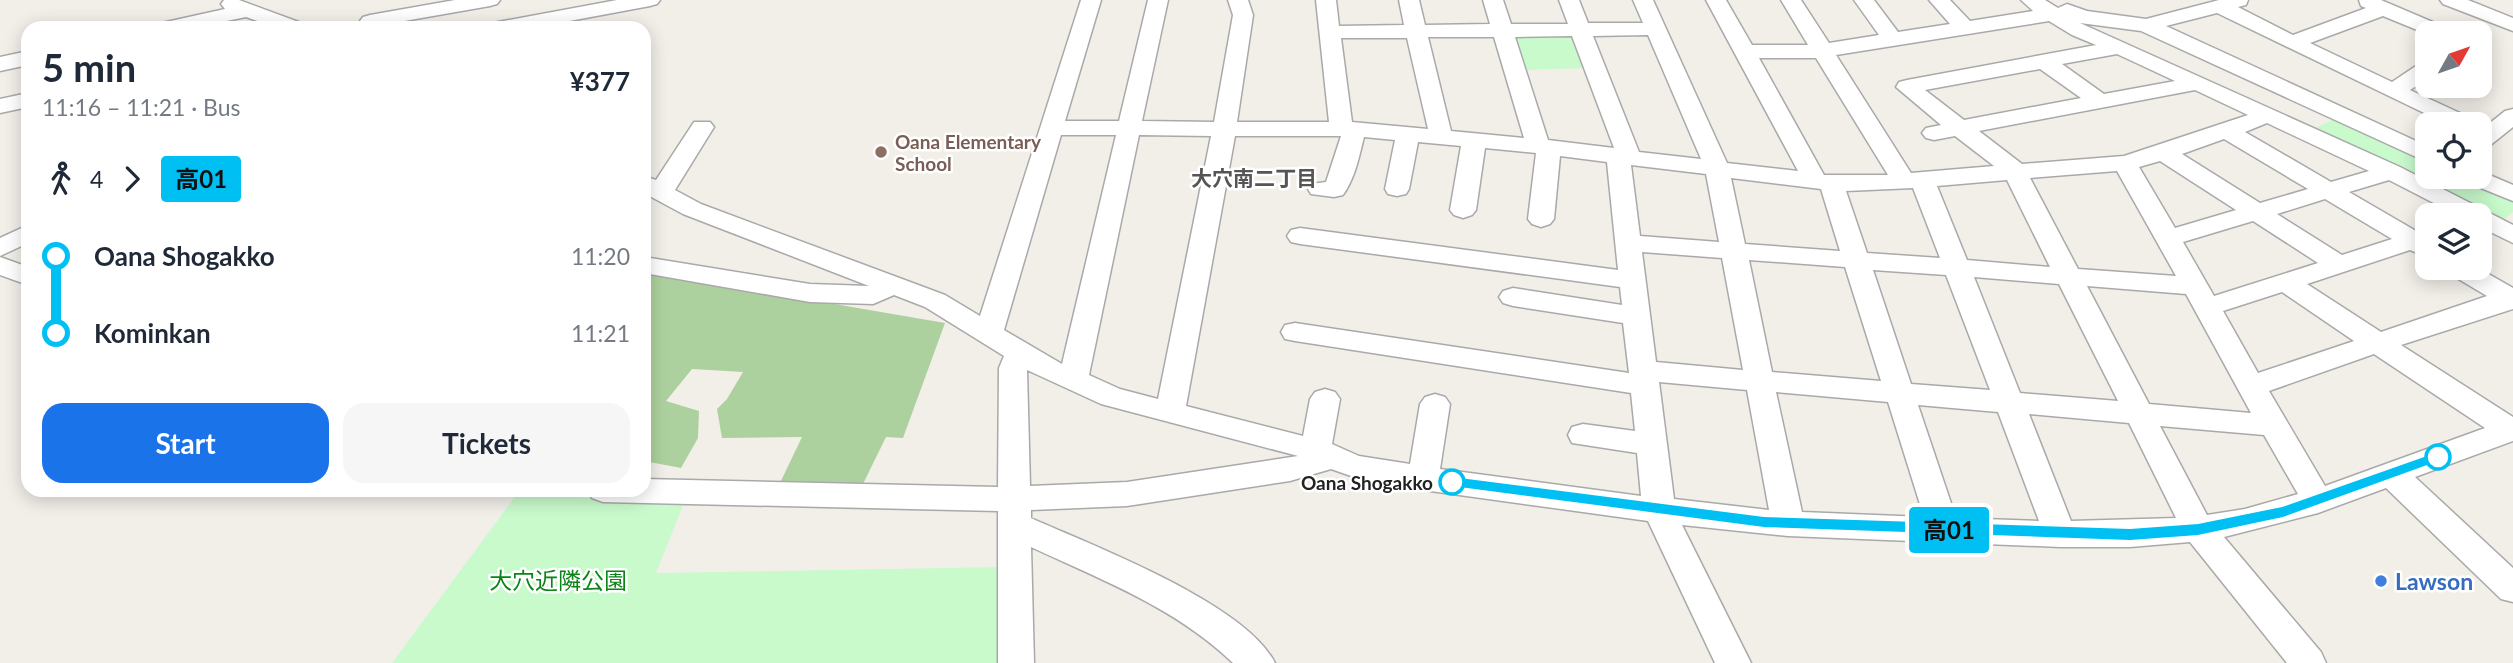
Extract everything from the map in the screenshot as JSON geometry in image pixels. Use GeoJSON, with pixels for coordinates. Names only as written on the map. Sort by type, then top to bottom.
{"type":"FeatureCollection","features":[{"type":"Feature","properties":{"kind":"street"},"geometry":{"type":"LineString","coordinates":[[380,21],[490,0]]}},
{"type":"Feature","properties":{"kind":"street"},"geometry":{"type":"LineString","coordinates":[[989,332],[1091,0]]}},
{"type":"Feature","properties":{"kind":"street"},"geometry":{"type":"LineString","coordinates":[[1073,380],[1158,0]]}},
{"type":"Feature","properties":{"kind":"street"},"geometry":{"type":"LineString","coordinates":[[1170,413],[1224,131],[1243,15],[1238,0]]}},
{"type":"Feature","properties":{"kind":"street"},"geometry":{"type":"LineString","coordinates":[[1320,189],[1334,190],[1345,169],[1348,129],[1326,0]]}},
{"type":"Feature","properties":{"kind":"street"},"geometry":{"type":"LineString","coordinates":[[1409,0],[1441,136]]}},
{"type":"Feature","properties":{"kind":"street"},"geometry":{"type":"LineString","coordinates":[[1493,0],[1544,146],[1541,219]]}},
{"type":"Feature","properties":{"kind":"street"},"geometry":{"type":"LineString","coordinates":[[1569,0],[1624,155],[1637,316],[1659,510],[1733,663]]}},
{"type":"Feature","properties":{"kind":"street"},"geometry":{"type":"LineString","coordinates":[[1643,0],[1717,168],[1788,524]]}},
{"type":"Feature","properties":{"kind":"street"},"geometry":{"type":"LineString","coordinates":[[1716,0],[1822,181],[1855,260],[1944,529]]}},
{"type":"Feature","properties":{"kind":"street"},"geometry":{"type":"LineString","coordinates":[[1791,0],[1822,51],[1913,181],[1957,268],[2060,534]]}},
{"type":"Feature","properties":{"kind":"street"},"geometry":{"type":"LineString","coordinates":[[1864,0],[1893,40]]}},
{"type":"Feature","properties":{"kind":"street"},"geometry":{"type":"LineString","coordinates":[[1939,0],[1964,27]]}},
{"type":"Feature","properties":{"kind":"street"},"geometry":{"type":"LineString","coordinates":[[2031,0],[2083,17],[2146,25],[2415,149]]}},
{"type":"Feature","properties":{"kind":"street"},"geometry":{"type":"LineString","coordinates":[[2363,0],[2415,22]]}},
{"type":"Feature","properties":{"kind":"street"},"geometry":{"type":"LineString","coordinates":[[2450,0],[2513,25]]}},
{"type":"Feature","properties":{"kind":"street"},"geometry":{"type":"LineString","coordinates":[[368,21],[394,1]]}},
{"type":"Feature","properties":{"kind":"street"},"geometry":{"type":"LineString","coordinates":[[574,21],[642,1]]}},
{"type":"Feature","properties":{"kind":"street"},"geometry":{"type":"LineString","coordinates":[[183,21],[231,3],[274,21]]}},
{"type":"Feature","properties":{"kind":"street"},"geometry":{"type":"LineString","coordinates":[[2146,25],[2231,3],[2292,43],[2439,112]]}},
{"type":"Feature","properties":{"kind":"street"},"geometry":{"type":"LineString","coordinates":[[1745,52],[1822,51],[1964,27],[2052,7]]}},
{"type":"Feature","properties":{"kind":"street"},"geometry":{"type":"LineString","coordinates":[[2052,7],[2079,31],[2120,47],[2391,172],[2452,203]]}},
{"type":"Feature","properties":{"kind":"street"},"geometry":{"type":"LineString","coordinates":[[2292,43],[2383,9]]}},
{"type":"Feature","properties":{"kind":"street"},"geometry":{"type":"LineString","coordinates":[[1331,32],[1657,29]]}},
{"type":"Feature","properties":{"kind":"street"},"geometry":{"type":"LineString","coordinates":[[2120,47],[1907,87],[1947,130],[2014,170],[2198,530],[2308,663]]}},
{"type":"Feature","properties":{"kind":"street"},"geometry":{"type":"LineString","coordinates":[[0,64],[21,60]]}},
{"type":"Feature","properties":{"kind":"street"},"geometry":{"type":"LineString","coordinates":[[2043,61],[2099,101]]}},
{"type":"Feature","properties":{"kind":"street"},"geometry":{"type":"LineString","coordinates":[[2393,91],[2415,77]]}},
{"type":"Feature","properties":{"kind":"street"},"geometry":{"type":"LineString","coordinates":[[1947,130],[2197,83]]}},
{"type":"Feature","properties":{"kind":"street"},"geometry":{"type":"LineString","coordinates":[[0,106],[21,102]]}},
{"type":"Feature","properties":{"kind":"street"},"geometry":{"type":"LineString","coordinates":[[1052,128],[1224,131],[1348,129],[1544,146],[1822,181],[1913,181],[2014,170],[2125,163],[2163,153],[2266,116]]}},
{"type":"Feature","properties":{"kind":"street"},"geometry":{"type":"LineString","coordinates":[[2492,129],[2513,116]]}},
{"type":"Feature","properties":{"kind":"street"},"geometry":{"type":"LineString","coordinates":[[702,127],[653,188],[692,209],[935,301],[1020,353],[1111,397],[1324,454],[1354,466],[1423,478],[1659,510],[1788,524],[2130,534],[2198,530],[2245,521],[2318,501],[2512,430]]}},
{"type":"Feature","properties":{"kind":"street"},"geometry":{"type":"LineString","coordinates":[[2227,131],[2415,238]]}},
{"type":"Feature","properties":{"kind":"street"},"geometry":{"type":"LineString","coordinates":[[1397,189],[1408,133]]}},
{"type":"Feature","properties":{"kind":"street"},"geometry":{"type":"LineString","coordinates":[[2492,138],[2513,145]]}},
{"type":"Feature","properties":{"kind":"street"},"geometry":{"type":"LineString","coordinates":[[1463,210],[1474,140]]}},
{"type":"Feature","properties":{"kind":"street"},"geometry":{"type":"LineString","coordinates":[[2163,153],[2340,265]]}},
{"type":"Feature","properties":{"kind":"street"},"geometry":{"type":"LineString","coordinates":[[2125,163],[2252,386],[2271,425],[2318,501]]}},
{"type":"Feature","properties":{"kind":"street"},"geometry":{"type":"LineString","coordinates":[[2169,238],[2391,172]]}},
{"type":"Feature","properties":{"kind":"street"},"geometry":{"type":"LineString","coordinates":[[2492,185],[2513,194]]}},
{"type":"Feature","properties":{"kind":"street"},"geometry":{"type":"LineString","coordinates":[[2492,224],[2513,235]]}},
{"type":"Feature","properties":{"kind":"street"},"geometry":{"type":"LineString","coordinates":[[1300,236],[1634,281]]}},
{"type":"Feature","properties":{"kind":"street"},"geometry":{"type":"LineString","coordinates":[[1630,243],[2069,275],[2202,297],[2286,283],[2415,244]]}},
{"type":"Feature","properties":{"kind":"street"},"geometry":{"type":"LineString","coordinates":[[13,246],[21,263]]}},
{"type":"Feature","properties":{"kind":"street"},"geometry":{"type":"LineString","coordinates":[[651,266],[810,293],[873,295],[894,284]]}},
{"type":"Feature","properties":{"kind":"street"},"geometry":{"type":"LineString","coordinates":[[2480,280],[2512,298]]}},
{"type":"Feature","properties":{"kind":"street"},"geometry":{"type":"LineString","coordinates":[[2286,283],[2512,430]]}},
{"type":"Feature","properties":{"kind":"street"},"geometry":{"type":"LineString","coordinates":[[1513,297],[1637,316]]}},
{"type":"Feature","properties":{"kind":"street"},"geometry":{"type":"LineString","coordinates":[[2252,386],[2512,298]]}},
{"type":"Feature","properties":{"kind":"street"},"geometry":{"type":"LineString","coordinates":[[1295,332],[1644,378],[1759,381],[2271,425]]}},
{"type":"Feature","properties":{"kind":"street"},"geometry":{"type":"LineString","coordinates":[[1016,663],[1013,368],[1020,353]]}},
{"type":"Feature","properties":{"kind":"street"},"geometry":{"type":"LineString","coordinates":[[1324,454],[1325,399]]}},
{"type":"Feature","properties":{"kind":"street"},"geometry":{"type":"LineString","coordinates":[[1423,478],[1435,404]]}},
{"type":"Feature","properties":{"kind":"street"},"geometry":{"type":"LineString","coordinates":[[1583,435],[1650,444]]}},
{"type":"Feature","properties":{"kind":"street"},"geometry":{"type":"LineString","coordinates":[[651,493],[1014,512],[1290,470],[1324,454]]}},
{"type":"Feature","properties":{"kind":"street"},"geometry":{"type":"LineString","coordinates":[[2391,474],[2513,589]]}},
{"type":"Feature","properties":{"kind":"street"},"geometry":{"type":"LineString","coordinates":[[1014,512],[1171,597],[1222,630],[1257,663]]}},
{"type":"Feature","properties":{"kind":"green space"},"geometry":{"type":"Polygon","coordinates":[[[1510,35],[1576,35],[1588,68],[1520,70],[1510,35]]]}},
{"type":"Feature","properties":{"kind":"green space"},"geometry":{"type":"Polygon","coordinates":[[[2334,119],[2415,156],[2415,176],[2342,140],[2313,129],[2334,119]]]}},
{"type":"Feature","properties":{"kind":"green space"},"geometry":{"type":"Polygon","coordinates":[[[2441,189],[2489,189],[2513,200],[2513,212],[2503,220],[2492,215],[2492,203],[2469,203],[2441,189]]]}},
{"type":"Feature","properties":{"kind":"green space"},"geometry":{"type":"Polygon","coordinates":[[[651,272],[945,323],[903,438],[886,437],[862,486],[779,485],[802,437],[722,438],[717,409],[727,399],[743,372],[692,369],[666,401],[699,411],[698,438],[681,468],[651,462],[651,272]]]}},
{"type":"Feature","properties":{"kind":"green space","name":"大穴近隣公園"},"geometry":{"type":"Polygon","coordinates":[[[515,497],[684,503],[656,573],[1003,567],[1000,663],[392,663],[515,497]]]}},
{"type":"Feature","properties":{"kind":"bus line","name":"高01"},"geometry":{"type":"LineString","coordinates":[[1452,482],[1659,510],[1788,524],[2130,534],[2198,530],[2283,512],[2438,457]]}},
{"type":"Feature","properties":{"kind":"place","name":"Oana Elementary School"},"geometry":{"type":"Point","coordinates":[881,152]}},
{"type":"Feature","properties":{"kind":"place","name":"Oana Shogakko"},"geometry":{"type":"Point","coordinates":[1452,482]}},
{"type":"Feature","properties":{"kind":"place","name":"Lawson"},"geometry":{"type":"Point","coordinates":[2381,581]}},
{"type":"Feature","properties":{"kind":"district","name":"大穴南二丁目"},"geometry":{"type":"Point","coordinates":[1254,177]}}]}
